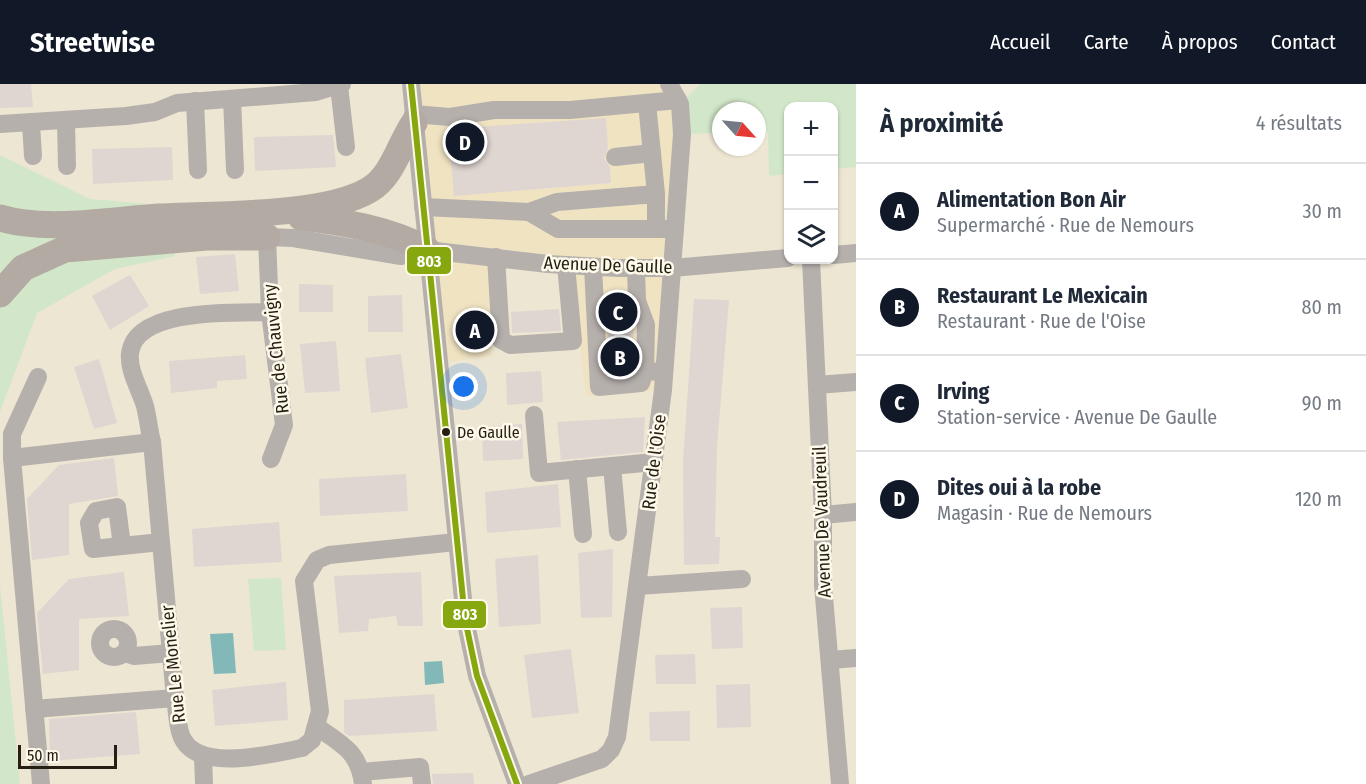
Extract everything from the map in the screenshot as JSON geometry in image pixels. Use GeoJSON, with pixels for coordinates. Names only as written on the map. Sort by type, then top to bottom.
{"type":"FeatureCollection","features":[{"type":"Feature","properties":{"kind":"highway"},"geometry":{"type":"LineString","coordinates":[[0,294],[23,268],[65,249],[207,237],[266,225],[355,198],[371,189],[389,172],[414,119]]}},
{"type":"Feature","properties":{"kind":"highway"},"geometry":{"type":"LineString","coordinates":[[0,218],[26,223],[266,225],[332,221],[402,236],[427,250]]}},
{"type":"Feature","properties":{"kind":"street"},"geometry":{"type":"LineString","coordinates":[[411,84],[465,619],[477,676],[517,784]]}},
{"type":"Feature","properties":{"kind":"street"},"geometry":{"type":"LineString","coordinates":[[0,124],[31,124],[145,113],[177,103],[232,99],[280,90],[341,85],[346,147]]}},
{"type":"Feature","properties":{"kind":"street"},"geometry":{"type":"LineString","coordinates":[[414,119],[450,117],[494,110],[570,110],[647,103],[674,92]]}},
{"type":"Feature","properties":{"kind":"street","name":"Rue de l'Oise"},"geometry":{"type":"LineString","coordinates":[[529,784],[602,759],[611,750],[617,737],[625,694],[664,372],[682,134],[674,92]]}},
{"type":"Feature","properties":{"kind":"street"},"geometry":{"type":"LineString","coordinates":[[232,99],[235,170]]}},
{"type":"Feature","properties":{"kind":"street"},"geometry":{"type":"LineString","coordinates":[[195,101],[198,170]]}},
{"type":"Feature","properties":{"kind":"street"},"geometry":{"type":"LineString","coordinates":[[647,103],[656,194],[656,229]]}},
{"type":"Feature","properties":{"kind":"street"},"geometry":{"type":"LineString","coordinates":[[66,121],[68,166]]}},
{"type":"Feature","properties":{"kind":"street"},"geometry":{"type":"LineString","coordinates":[[31,124],[33,156]]}},
{"type":"Feature","properties":{"kind":"street"},"geometry":{"type":"LineString","coordinates":[[615,157],[652,153]]}},
{"type":"Feature","properties":{"kind":"street"},"geometry":{"type":"LineString","coordinates":[[423,207],[529,212],[557,202],[656,194]]}},
{"type":"Feature","properties":{"kind":"street"},"geometry":{"type":"LineString","coordinates":[[529,212],[558,229],[675,229]]}},
{"type":"Feature","properties":{"kind":"street","name":"Rue de Chauvigny"},"geometry":{"type":"LineString","coordinates":[[266,225],[270,312],[284,425],[271,459]]}},
{"type":"Feature","properties":{"kind":"street","name":"Avenue De Gaulle"},"geometry":{"type":"LineString","coordinates":[[427,250],[566,266],[636,269],[784,258]]}},
{"type":"Feature","properties":{"kind":"street"},"geometry":{"type":"LineString","coordinates":[[838,255],[856,253]]}},
{"type":"Feature","properties":{"kind":"street"},"geometry":{"type":"LineString","coordinates":[[496,258],[501,340],[510,345],[573,340],[566,266]]}},
{"type":"Feature","properties":{"kind":"street","name":"Avenue De Vaudreuil"},"geometry":{"type":"LineString","coordinates":[[811,264],[824,585],[840,784]]}},
{"type":"Feature","properties":{"kind":"street"},"geometry":{"type":"LineString","coordinates":[[593,267],[601,309],[599,387],[640,383],[645,371],[637,311],[636,269]]}},
{"type":"Feature","properties":{"kind":"street"},"geometry":{"type":"LineString","coordinates":[[637,311],[667,326]]}},
{"type":"Feature","properties":{"kind":"street","name":"Rue Le Monelier"},"geometry":{"type":"LineString","coordinates":[[203,756],[189,747],[181,735],[175,698],[152,442],[145,406],[130,364],[130,351],[147,328],[190,315],[270,312]]}},
{"type":"Feature","properties":{"kind":"street"},"geometry":{"type":"LineString","coordinates":[[645,371],[664,372]]}},
{"type":"Feature","properties":{"kind":"street"},"geometry":{"type":"LineString","coordinates":[[38,377],[12,434],[12,458],[41,784]]}},
{"type":"Feature","properties":{"kind":"street"},"geometry":{"type":"LineString","coordinates":[[817,385],[856,382]]}},
{"type":"Feature","properties":{"kind":"street"},"geometry":{"type":"LineString","coordinates":[[534,415],[539,472],[654,462]]}},
{"type":"Feature","properties":{"kind":"street"},"geometry":{"type":"LineString","coordinates":[[12,458],[152,442]]}},
{"type":"Feature","properties":{"kind":"street"},"geometry":{"type":"LineString","coordinates":[[612,466],[618,532]]}},
{"type":"Feature","properties":{"kind":"street"},"geometry":{"type":"LineString","coordinates":[[576,469],[583,534]]}},
{"type":"Feature","properties":{"kind":"street"},"geometry":{"type":"LineString","coordinates":[[823,515],[856,513]]}},
{"type":"Feature","properties":{"kind":"street"},"geometry":{"type":"LineString","coordinates":[[122,546],[161,542]]}},
{"type":"Feature","properties":{"kind":"street"},"geometry":{"type":"LineString","coordinates":[[204,784],[203,756],[217,759],[302,748],[312,740],[320,711],[304,581],[317,560],[329,555],[456,542]]}},
{"type":"Feature","properties":{"kind":"street"},"geometry":{"type":"LineString","coordinates":[[638,586],[742,579]]}},
{"type":"Feature","properties":{"kind":"street"},"geometry":{"type":"LineString","coordinates":[[125,653],[134,656],[171,653]]}},
{"type":"Feature","properties":{"kind":"street"},"geometry":{"type":"LineString","coordinates":[[830,660],[856,658]]}},
{"type":"Feature","properties":{"kind":"street"},"geometry":{"type":"LineString","coordinates":[[34,709],[175,698]]}},
{"type":"Feature","properties":{"kind":"street"},"geometry":{"type":"LineString","coordinates":[[317,727],[342,744],[360,765],[362,778],[388,777],[420,767],[422,784]]}},
{"type":"Feature","properties":{"kind":"shaded area"},"geometry":{"type":"Polygon","coordinates":[[[410,84],[669,84],[680,104],[663,390],[586,396],[571,266],[491,257],[491,356],[439,363],[410,84]]]}},
{"type":"Feature","properties":{"kind":"green space"},"geometry":{"type":"Polygon","coordinates":[[[700,84],[856,84],[856,167],[838,169],[838,102],[784,102],[784,174],[769,176],[766,102],[712,102],[712,133],[682,134],[680,104],[700,84]]]}},
{"type":"Feature","properties":{"kind":"green space"},"geometry":{"type":"Polygon","coordinates":[[[0,155],[90,199],[175,206],[0,214],[0,155]]]}},
{"type":"Feature","properties":{"kind":"green space"},"geometry":{"type":"Polygon","coordinates":[[[0,226],[60,230],[62,240],[0,281],[0,226]]]}},
{"type":"Feature","properties":{"kind":"green space"},"geometry":{"type":"Polygon","coordinates":[[[174,245],[175,256],[115,269],[37,313],[0,412],[0,307],[10,292],[52,263],[174,245]]]}},
{"type":"Feature","properties":{"kind":"green space"},"geometry":{"type":"Polygon","coordinates":[[[281,578],[286,650],[254,651],[248,579],[281,578]]]}},
{"type":"Feature","properties":{"kind":"green space"},"geometry":{"type":"Polygon","coordinates":[[[0,585],[20,784],[0,784],[0,585]]]}},
{"type":"Feature","properties":{"kind":"water"},"geometry":{"type":"Polygon","coordinates":[[[233,633],[236,673],[214,674],[210,634],[233,633]]]}},
{"type":"Feature","properties":{"kind":"water"},"geometry":{"type":"Polygon","coordinates":[[[442,661],[444,683],[425,685],[424,662],[442,661]]]}},
{"type":"Feature","properties":{"kind":"building"},"geometry":{"type":"Polygon","coordinates":[[[0,84],[31,84],[33,107],[0,108],[0,84]]]}},
{"type":"Feature","properties":{"kind":"building"},"geometry":{"type":"Polygon","coordinates":[[[606,118],[608,148],[604,158],[610,167],[611,183],[454,196],[448,129],[606,118]]]}},
{"type":"Feature","properties":{"kind":"building"},"geometry":{"type":"Polygon","coordinates":[[[333,135],[336,167],[255,171],[254,137],[333,135]]]}},
{"type":"Feature","properties":{"kind":"building"},"geometry":{"type":"Polygon","coordinates":[[[172,147],[173,180],[93,184],[92,149],[172,147]]]}},
{"type":"Feature","properties":{"kind":"building"},"geometry":{"type":"Polygon","coordinates":[[[235,254],[239,291],[200,294],[196,257],[235,254]]]}},
{"type":"Feature","properties":{"kind":"building"},"geometry":{"type":"Polygon","coordinates":[[[130,275],[149,306],[110,330],[92,296],[130,275]]]}},
{"type":"Feature","properties":{"kind":"building"},"geometry":{"type":"Polygon","coordinates":[[[299,284],[333,285],[333,312],[299,312],[299,284]]]}},
{"type":"Feature","properties":{"kind":"building"},"geometry":{"type":"Polygon","coordinates":[[[402,295],[403,332],[368,332],[368,296],[402,295]]]}},
{"type":"Feature","properties":{"kind":"building"},"geometry":{"type":"Polygon","coordinates":[[[694,299],[729,300],[717,446],[715,537],[720,537],[719,564],[684,565],[683,461],[694,299]]]}},
{"type":"Feature","properties":{"kind":"building"},"geometry":{"type":"Polygon","coordinates":[[[559,309],[561,331],[512,333],[511,312],[559,309]]]}},
{"type":"Feature","properties":{"kind":"building"},"geometry":{"type":"Polygon","coordinates":[[[484,312],[488,314],[490,337],[486,337],[486,347],[466,349],[464,313],[484,312]]]}},
{"type":"Feature","properties":{"kind":"building"},"geometry":{"type":"Polygon","coordinates":[[[633,321],[633,372],[610,375],[607,323],[633,321]]]}},
{"type":"Feature","properties":{"kind":"building"},"geometry":{"type":"Polygon","coordinates":[[[336,341],[340,391],[305,393],[300,344],[336,341]]]}},
{"type":"Feature","properties":{"kind":"building"},"geometry":{"type":"Polygon","coordinates":[[[401,354],[408,408],[371,413],[365,358],[401,354]]]}},
{"type":"Feature","properties":{"kind":"building"},"geometry":{"type":"Polygon","coordinates":[[[245,355],[247,379],[217,381],[217,388],[171,393],[169,361],[245,355]]]}},
{"type":"Feature","properties":{"kind":"building"},"geometry":{"type":"Polygon","coordinates":[[[99,359],[117,423],[94,429],[74,367],[99,359]]]}},
{"type":"Feature","properties":{"kind":"building"},"geometry":{"type":"Polygon","coordinates":[[[541,371],[543,402],[507,405],[506,373],[541,371]]]}},
{"type":"Feature","properties":{"kind":"building"},"geometry":{"type":"Polygon","coordinates":[[[645,417],[643,452],[561,460],[557,422],[645,417]]]}},
{"type":"Feature","properties":{"kind":"building"},"geometry":{"type":"Polygon","coordinates":[[[522,424],[523,459],[483,461],[482,427],[522,424]]]}},
{"type":"Feature","properties":{"kind":"building"},"geometry":{"type":"Polygon","coordinates":[[[114,458],[118,496],[69,504],[69,555],[32,560],[27,499],[59,465],[114,458]]]}},
{"type":"Feature","properties":{"kind":"building"},"geometry":{"type":"Polygon","coordinates":[[[406,474],[408,511],[320,516],[319,479],[406,474]]]}},
{"type":"Feature","properties":{"kind":"building"},"geometry":{"type":"Polygon","coordinates":[[[558,484],[561,527],[487,533],[485,492],[558,484]]]}},
{"type":"Feature","properties":{"kind":"building"},"geometry":{"type":"Polygon","coordinates":[[[279,522],[282,562],[194,567],[192,529],[279,522]]]}},
{"type":"Feature","properties":{"kind":"building"},"geometry":{"type":"Polygon","coordinates":[[[613,549],[612,617],[581,618],[578,553],[613,549]]]}},
{"type":"Feature","properties":{"kind":"building"},"geometry":{"type":"Polygon","coordinates":[[[538,555],[541,624],[499,627],[495,559],[538,555]]]}},
{"type":"Feature","properties":{"kind":"building"},"geometry":{"type":"Polygon","coordinates":[[[124,572],[129,616],[79,619],[79,670],[43,674],[37,613],[69,579],[124,572]]]}},
{"type":"Feature","properties":{"kind":"building"},"geometry":{"type":"Polygon","coordinates":[[[421,572],[423,626],[398,626],[396,616],[369,619],[368,631],[339,633],[334,576],[421,572]]]}},
{"type":"Feature","properties":{"kind":"building"},"geometry":{"type":"Polygon","coordinates":[[[742,607],[743,648],[712,649],[710,608],[742,607]]]}},
{"type":"Feature","properties":{"kind":"building"},"geometry":{"type":"Polygon","coordinates":[[[571,649],[579,713],[532,718],[524,655],[571,649]]]}},
{"type":"Feature","properties":{"kind":"building"},"geometry":{"type":"Polygon","coordinates":[[[695,654],[696,684],[656,684],[655,655],[695,654]]]}},
{"type":"Feature","properties":{"kind":"building"},"geometry":{"type":"Polygon","coordinates":[[[286,682],[288,720],[215,726],[212,690],[286,682]]]}},
{"type":"Feature","properties":{"kind":"building"},"geometry":{"type":"Polygon","coordinates":[[[750,684],[751,727],[717,728],[716,685],[750,684]]]}},
{"type":"Feature","properties":{"kind":"building"},"geometry":{"type":"Polygon","coordinates":[[[434,694],[437,731],[349,736],[344,732],[344,700],[434,694]]]}},
{"type":"Feature","properties":{"kind":"building"},"geometry":{"type":"Polygon","coordinates":[[[690,711],[690,741],[650,741],[649,712],[690,711]]]}},
{"type":"Feature","properties":{"kind":"building"},"geometry":{"type":"Polygon","coordinates":[[[136,712],[140,754],[50,761],[49,719],[136,712]]]}},
{"type":"Feature","properties":{"kind":"building"},"geometry":{"type":"Polygon","coordinates":[[[473,773],[474,784],[433,784],[432,774],[473,773]]]}},
{"type":"Feature","properties":{"kind":"tunnel"},"geometry":{"type":"LineString","coordinates":[[606,302],[631,301]]}},
{"type":"Feature","properties":{"kind":"tunnel"},"geometry":{"type":"LineString","coordinates":[[607,316],[632,315]]}},
{"type":"Feature","properties":{"kind":"transit line","name":"803"},"geometry":{"type":"LineString","coordinates":[[411,84],[465,619],[477,676],[517,784]]}},
{"type":"Feature","properties":{"kind":"place","name":"Dites oui à la robe"},"geometry":{"type":"Point","coordinates":[465,142]}},
{"type":"Feature","properties":{"kind":"place","name":"Irving"},"geometry":{"type":"Point","coordinates":[618,312]}},
{"type":"Feature","properties":{"kind":"place","name":"Alimentation Bon Air"},"geometry":{"type":"Point","coordinates":[475,330]}},
{"type":"Feature","properties":{"kind":"place","name":"Restaurant Le Mexicain"},"geometry":{"type":"Point","coordinates":[620,357]}},
{"type":"Feature","properties":{"kind":"place","name":"De Gaulle"},"geometry":{"type":"Point","coordinates":[446,432]}}]}
